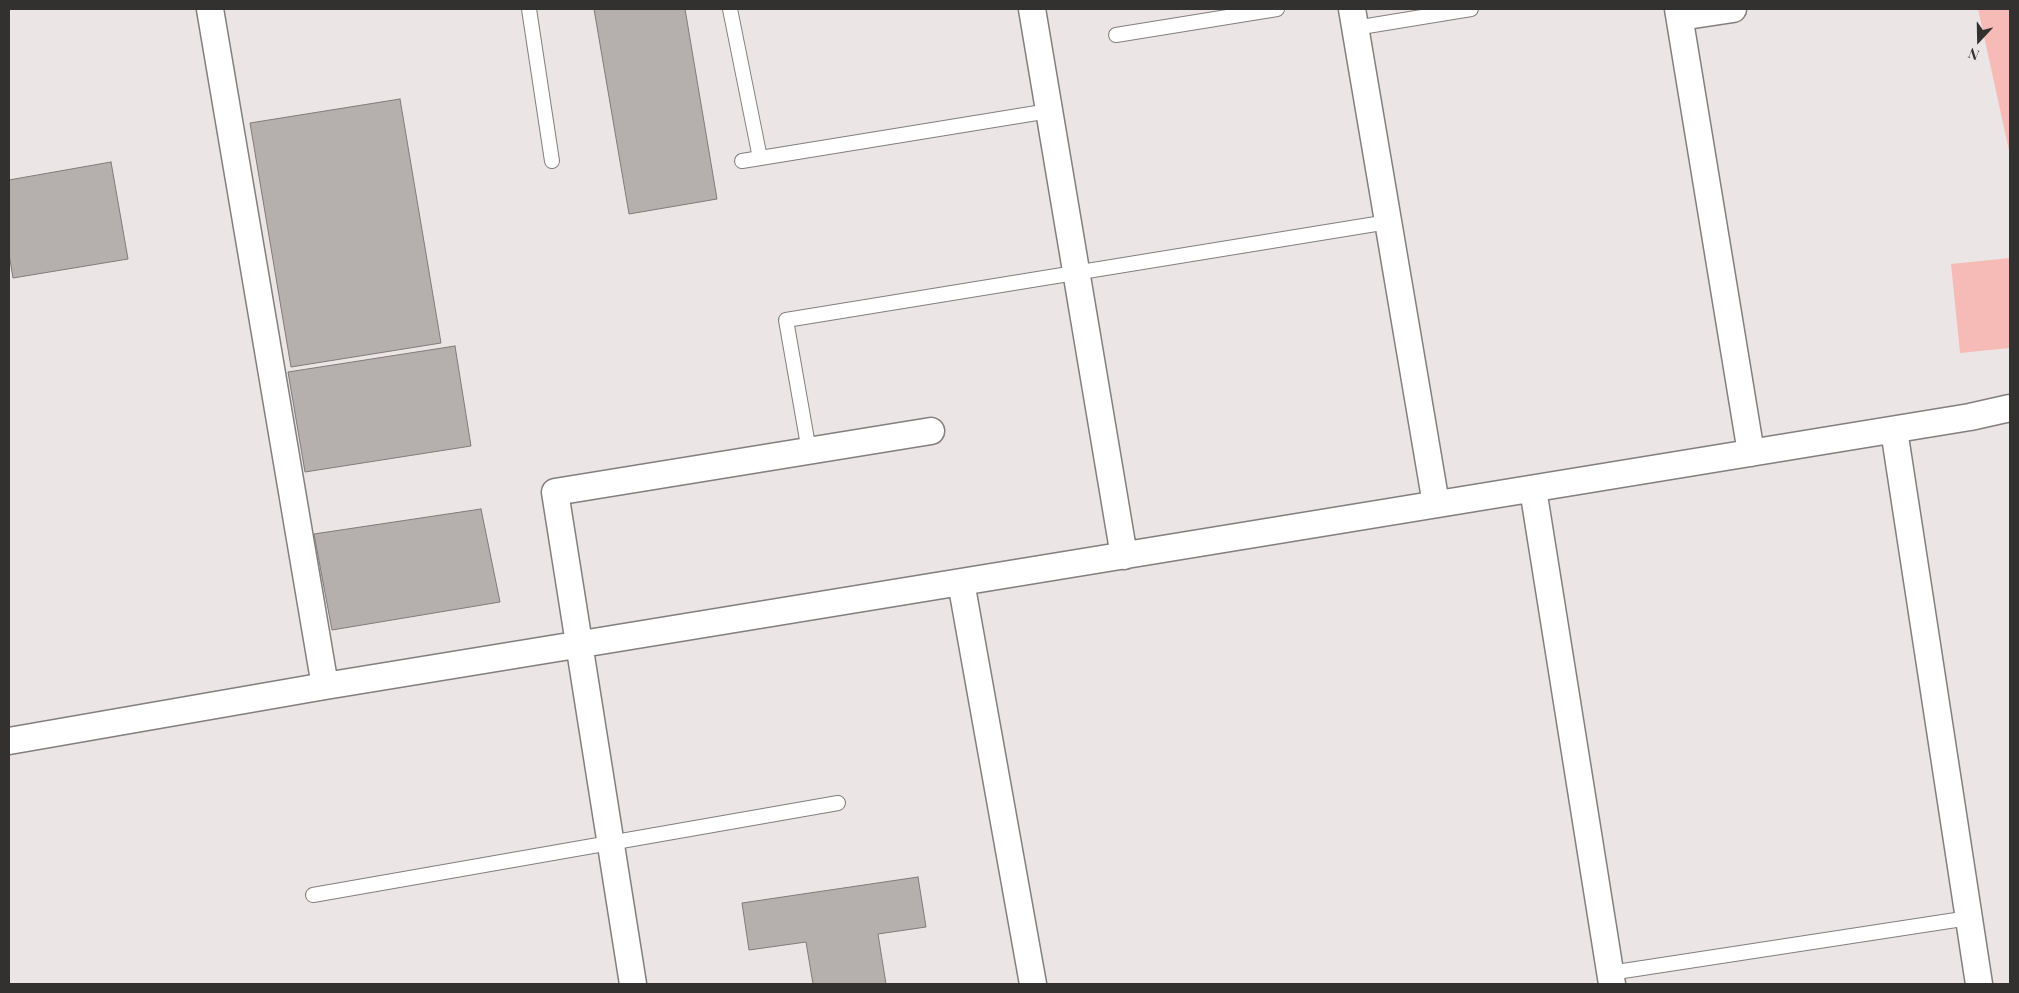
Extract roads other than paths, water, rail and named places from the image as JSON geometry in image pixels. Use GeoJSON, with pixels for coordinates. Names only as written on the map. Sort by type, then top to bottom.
{"type":"FeatureCollection","features":[{"type":"Feature","properties":{"kind":"street"},"geometry":{"type":"LineString","coordinates":[[210,9],[325,686]]}},
{"type":"Feature","properties":{"kind":"street"},"geometry":{"type":"LineString","coordinates":[[1032,9],[1124,556]]}},
{"type":"Feature","properties":{"kind":"street"},"geometry":{"type":"LineString","coordinates":[[1733,9],[1679,13],[1751,453]]}},
{"type":"Feature","properties":{"kind":"street"},"geometry":{"type":"LineString","coordinates":[[1354,18],[1436,504]]}},
{"type":"Feature","properties":{"kind":"street"},"geometry":{"type":"LineString","coordinates":[[9,741],[325,686],[1894,430],[2010,408]]}},
{"type":"Feature","properties":{"kind":"street"},"geometry":{"type":"LineString","coordinates":[[1970,417],[2010,422]]}},
{"type":"Feature","properties":{"kind":"street"},"geometry":{"type":"LineString","coordinates":[[1894,430],[1979,984]]}},
{"type":"Feature","properties":{"kind":"street"},"geometry":{"type":"LineString","coordinates":[[633,984],[555,492],[931,432]]}},
{"type":"Feature","properties":{"kind":"street"},"geometry":{"type":"LineString","coordinates":[[1533,489],[1611,979]]}},
{"type":"Feature","properties":{"kind":"street"},"geometry":{"type":"LineString","coordinates":[[961,582],[1033,984]]}},
{"type":"Feature","properties":{"kind":"lane"},"geometry":{"type":"LineString","coordinates":[[529,9],[552,161]]}},
{"type":"Feature","properties":{"kind":"lane"},"geometry":{"type":"LineString","coordinates":[[730,9],[760,158]]}},
{"type":"Feature","properties":{"kind":"lane"},"geometry":{"type":"LineString","coordinates":[[1116,35],[1277,9]]}},
{"type":"Feature","properties":{"kind":"lane"},"geometry":{"type":"LineString","coordinates":[[1354,18],[1471,9]]}},
{"type":"Feature","properties":{"kind":"lane"},"geometry":{"type":"LineString","coordinates":[[742,160],[1049,111]]}},
{"type":"Feature","properties":{"kind":"lane"},"geometry":{"type":"LineString","coordinates":[[809,451],[786,320],[1388,222]]}},
{"type":"Feature","properties":{"kind":"lane"},"geometry":{"type":"LineString","coordinates":[[313,895],[838,803]]}},
{"type":"Feature","properties":{"kind":"lane"},"geometry":{"type":"LineString","coordinates":[[1611,979],[1969,918]]}}]}
